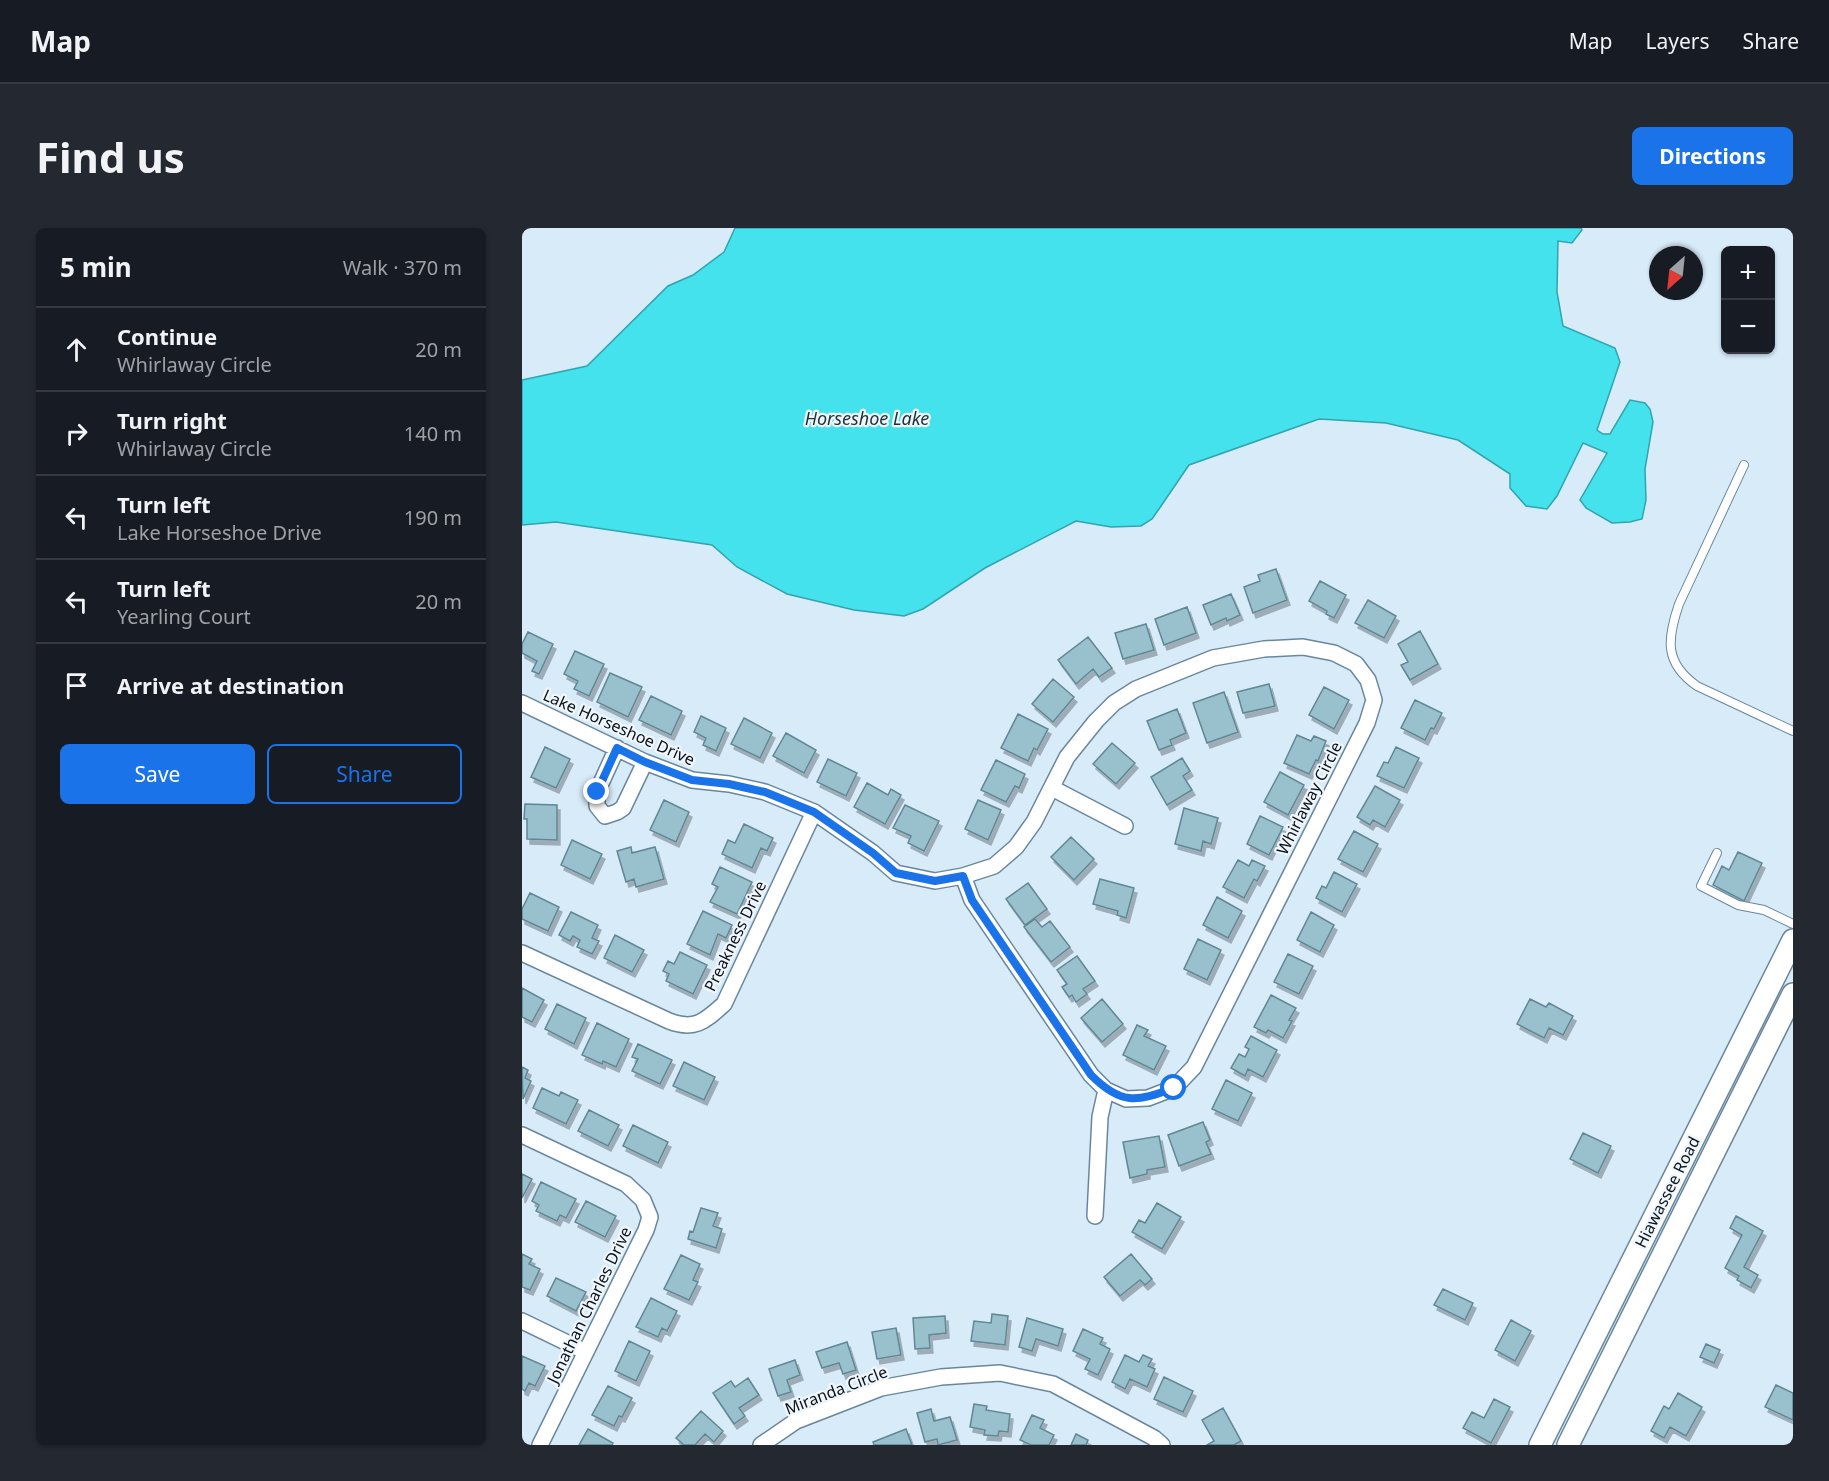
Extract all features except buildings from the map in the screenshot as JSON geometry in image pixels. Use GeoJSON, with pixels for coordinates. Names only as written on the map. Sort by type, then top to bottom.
{"type":"FeatureCollection","features":[{"type":"Feature","properties":{"kind":"street","name":"Whirlaway Circle"},"geometry":{"type":"LineString","coordinates":[[963,876],[993,866],[1016,848],[1034,822],[1067,757],[1114,703],[1136,689],[1213,658],[1264,649],[1303,647],[1334,653],[1356,664],[1368,680],[1374,700],[1367,723],[1194,1066],[1174,1088],[1148,1098],[1126,1099],[1106,1090]]}},
{"type":"Feature","properties":{"kind":"street","name":"Lake Horseshoe Drive"},"geometry":{"type":"LineString","coordinates":[[522,703],[645,762],[692,780],[729,784],[765,792],[814,812],[873,853],[896,873],[935,881],[963,876]]}},
{"type":"Feature","properties":{"kind":"street"},"geometry":{"type":"LineString","coordinates":[[617,748],[597,792],[597,806],[605,816],[623,808],[645,762]]}},
{"type":"Feature","properties":{"kind":"street"},"geometry":{"type":"LineString","coordinates":[[1052,788],[1125,826]]}},
{"type":"Feature","properties":{"kind":"street","name":"Preakness Drive"},"geometry":{"type":"LineString","coordinates":[[522,953],[681,1026],[696,1025],[724,1004],[814,812]]}},
{"type":"Feature","properties":{"kind":"street"},"geometry":{"type":"LineString","coordinates":[[963,876],[978,910],[1083,1065],[1106,1090],[1100,1117],[1095,1216]]}},
{"type":"Feature","properties":{"kind":"street","name":"Hiawassee Road"},"geometry":{"type":"LineString","coordinates":[[1540,1445],[1793,940]]}},
{"type":"Feature","properties":{"kind":"street","name":"Hiawassee Road"},"geometry":{"type":"LineString","coordinates":[[1568,1445],[1793,994]]}},
{"type":"Feature","properties":{"kind":"street","name":"Jonathan Charles Drive"},"geometry":{"type":"LineString","coordinates":[[522,1135],[626,1184],[643,1200],[650,1217],[646,1230],[540,1445]]}},
{"type":"Feature","properties":{"kind":"street"},"geometry":{"type":"LineString","coordinates":[[522,1321],[586,1352]]}},
{"type":"Feature","properties":{"kind":"street","name":"Miranda Circle"},"geometry":{"type":"LineString","coordinates":[[761,1445],[796,1421],[881,1388],[941,1377],[1000,1372],[1053,1384],[1154,1438],[1162,1445]]}},
{"type":"Feature","properties":{"kind":"lane"},"geometry":{"type":"LineString","coordinates":[[1744,465],[1679,604],[1671,626],[1671,651],[1685,678],[1697,686],[1793,731]]}},
{"type":"Feature","properties":{"kind":"lane"},"geometry":{"type":"LineString","coordinates":[[1717,853],[1701,886],[1738,905],[1764,910],[1793,924]]}},
{"type":"Feature","properties":{"kind":"water","name":"Horseshoe Lake"},"geometry":{"type":"Polygon","coordinates":[[[735,228],[1581,228],[1582,230],[1572,243],[1558,241],[1557,292],[1563,326],[1615,348],[1620,362],[1597,430],[1603,434],[1610,434],[1630,400],[1645,403],[1650,409],[1653,422],[1645,469],[1646,500],[1642,519],[1612,523],[1586,508],[1580,500],[1607,453],[1583,443],[1557,496],[1547,509],[1526,506],[1510,488],[1510,474],[1458,440],[1386,423],[1319,419],[1189,465],[1152,519],[1141,526],[1111,527],[1076,521],[985,568],[923,609],[904,616],[854,610],[787,594],[737,567],[712,545],[556,522],[522,525],[522,380],[587,366],[668,286],[693,275],[724,252],[735,228]]]}},
{"type":"Feature","properties":{"kind":"route"},"geometry":{"type":"LineString","coordinates":[[597,792],[617,748],[645,762],[692,780],[729,784],[765,792],[814,812],[873,853],[896,873],[935,881],[963,876],[972,900],[1091,1075],[1106,1090],[1126,1099],[1148,1098],[1174,1088]]}}]}
